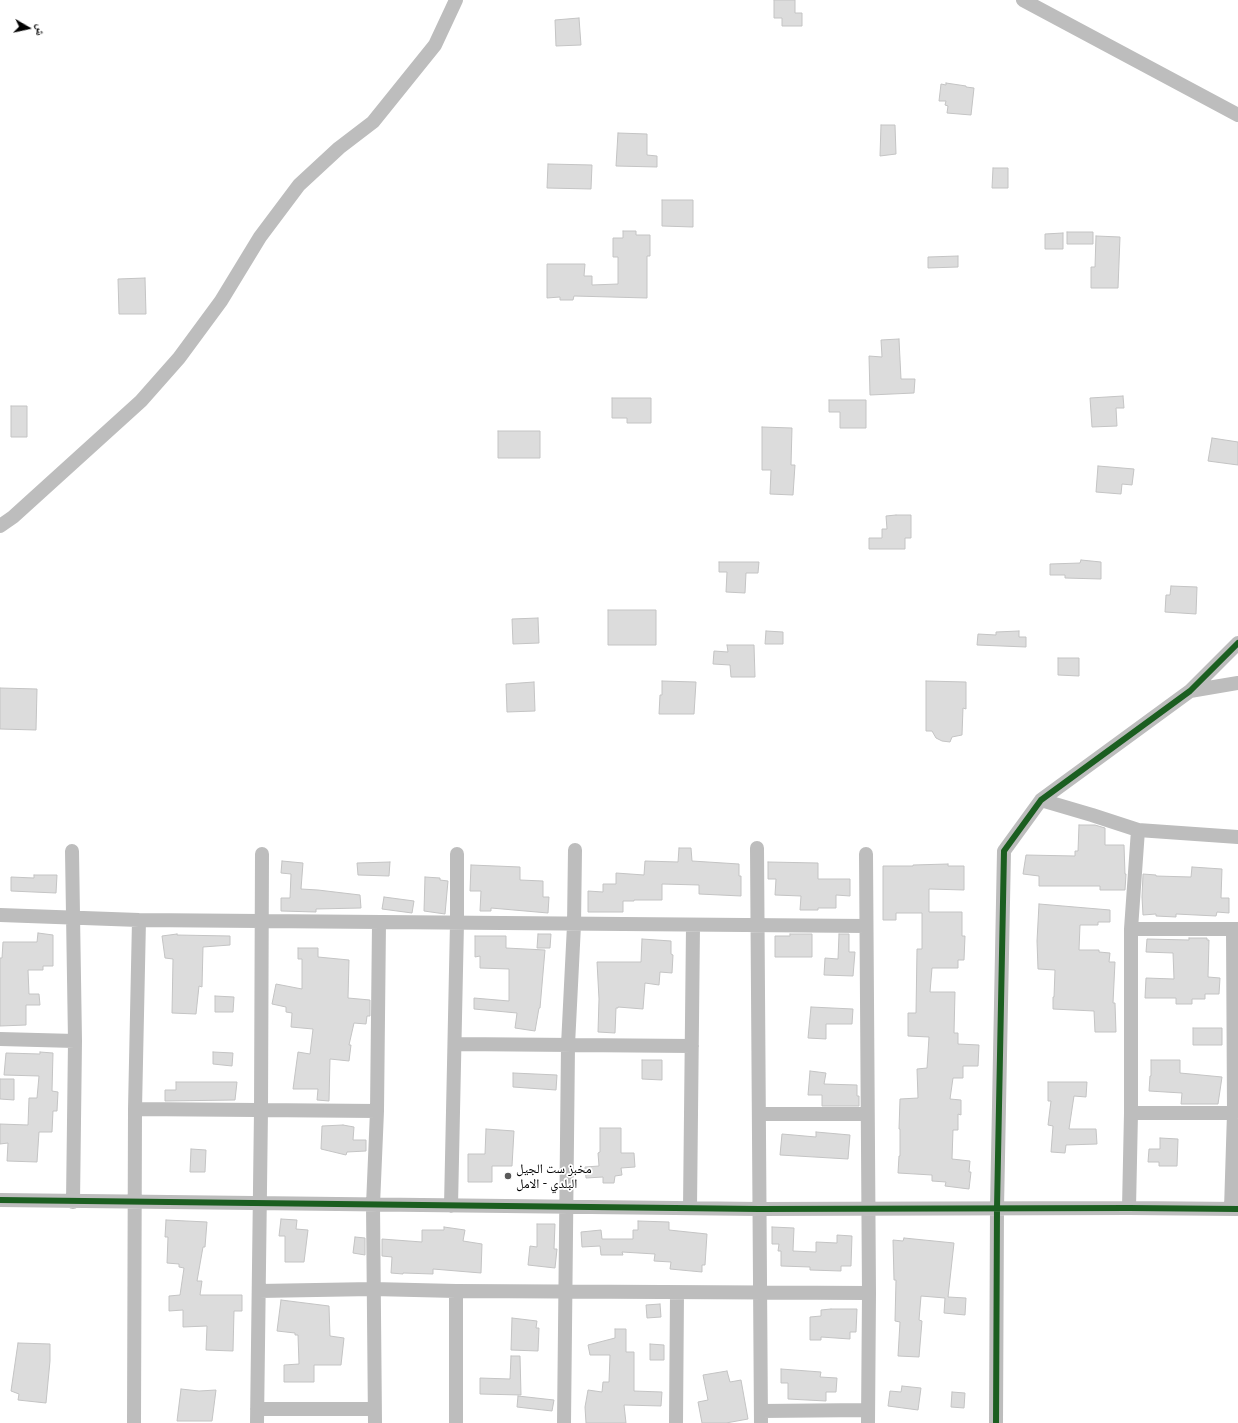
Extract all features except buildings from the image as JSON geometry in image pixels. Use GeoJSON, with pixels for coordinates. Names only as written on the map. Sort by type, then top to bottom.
{"type":"FeatureCollection","features":[{"type":"Feature","properties":{"kind":"street"},"geometry":{"type":"LineString","coordinates":[[0,526],[13,517],[141,401],[179,358],[221,301],[260,237],[299,185],[339,148],[373,122],[435,45],[456,0]]}},
{"type":"Feature","properties":{"kind":"street"},"geometry":{"type":"LineString","coordinates":[[1024,0],[1238,115]]}},
{"type":"Feature","properties":{"kind":"street"},"geometry":{"type":"LineString","coordinates":[[996,1423],[997,1208],[1004,851],[1041,800],[1190,691],[1238,643]]}},
{"type":"Feature","properties":{"kind":"street"},"geometry":{"type":"LineString","coordinates":[[1190,691],[1238,684]]}},
{"type":"Feature","properties":{"kind":"street"},"geometry":{"type":"LineString","coordinates":[[1041,800],[1092,814],[1138,830],[1238,836]]}},
{"type":"Feature","properties":{"kind":"street"},"geometry":{"type":"LineString","coordinates":[[1129,1208],[1132,1113],[1132,929],[1138,830]]}},
{"type":"Feature","properties":{"kind":"street"},"geometry":{"type":"LineString","coordinates":[[758,848],[760,1417],[868,1417],[869,1293],[866,854]]}},
{"type":"Feature","properties":{"kind":"street"},"geometry":{"type":"LineString","coordinates":[[564,1423],[565,1207],[568,1045],[574,925],[575,850]]}},
{"type":"Feature","properties":{"kind":"street"},"geometry":{"type":"LineString","coordinates":[[72,851],[75,1041],[73,1202]]}},
{"type":"Feature","properties":{"kind":"street"},"geometry":{"type":"LineString","coordinates":[[262,854],[261,1110],[257,1416],[374,1416],[372,1205],[377,1111],[379,923]]}},
{"type":"Feature","properties":{"kind":"street"},"geometry":{"type":"LineString","coordinates":[[451,1206],[455,1044],[457,854]]}},
{"type":"Feature","properties":{"kind":"street"},"geometry":{"type":"LineString","coordinates":[[0,915],[140,920],[694,926],[866,926]]}},
{"type":"Feature","properties":{"kind":"street"},"geometry":{"type":"LineString","coordinates":[[134,1423],[135,1110],[140,920]]}},
{"type":"Feature","properties":{"kind":"street"},"geometry":{"type":"LineString","coordinates":[[690,1208],[694,926]]}},
{"type":"Feature","properties":{"kind":"street"},"geometry":{"type":"LineString","coordinates":[[0,1200],[759,1209],[1235,1209],[1235,929],[1132,929]]}},
{"type":"Feature","properties":{"kind":"street"},"geometry":{"type":"LineString","coordinates":[[0,1039],[75,1041]]}},
{"type":"Feature","properties":{"kind":"street"},"geometry":{"type":"LineString","coordinates":[[455,1044],[692,1046]]}},
{"type":"Feature","properties":{"kind":"street"},"geometry":{"type":"LineString","coordinates":[[135,1110],[377,1111]]}},
{"type":"Feature","properties":{"kind":"street"},"geometry":{"type":"LineString","coordinates":[[1132,1113],[1234,1113]]}},
{"type":"Feature","properties":{"kind":"street"},"geometry":{"type":"LineString","coordinates":[[759,1114],[867,1114]]}},
{"type":"Feature","properties":{"kind":"street"},"geometry":{"type":"LineString","coordinates":[[259,1291],[373,1289],[565,1292],[869,1293]]}},
{"type":"Feature","properties":{"kind":"street"},"geometry":{"type":"LineString","coordinates":[[456,1291],[456,1423]]}},
{"type":"Feature","properties":{"kind":"street"},"geometry":{"type":"LineString","coordinates":[[676,1423],[677,1292]]}},
{"type":"Feature","properties":{"kind":"cycle path"},"geometry":{"type":"LineString","coordinates":[[996,1423],[997,1208],[1004,851],[1041,800],[1190,691],[1238,643]]}},
{"type":"Feature","properties":{"kind":"cycle path"},"geometry":{"type":"LineString","coordinates":[[0,1200],[759,1209],[1238,1209]]}},
{"type":"Feature","properties":{"kind":"place","name":"مخبز ست الجيل البلدي - الامل"},"geometry":{"type":"Point","coordinates":[508,1176]}}]}
